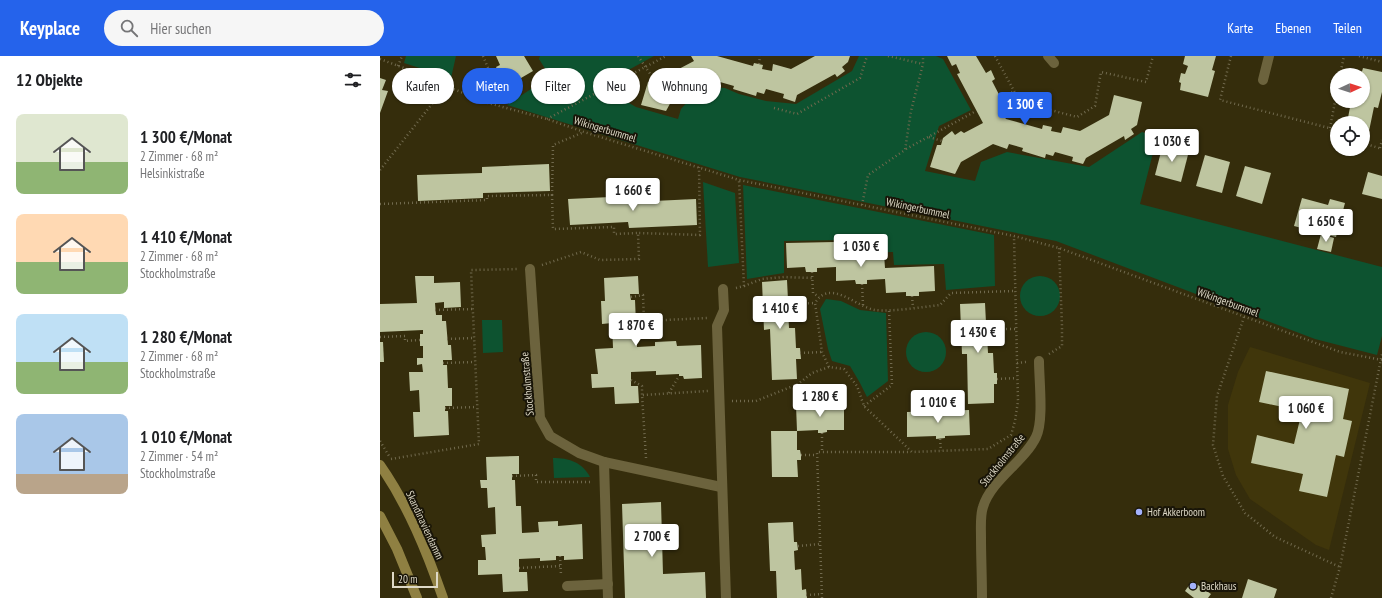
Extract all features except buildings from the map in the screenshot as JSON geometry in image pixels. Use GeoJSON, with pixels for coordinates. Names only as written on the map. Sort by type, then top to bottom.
{"type":"FeatureCollection","features":[{"type":"Feature","properties":{"kind":"main road","name":"Skandinaviendamm"},"geometry":{"type":"LineString","coordinates":[[380,465],[397,492],[422,542],[443,598]]}},
{"type":"Feature","properties":{"kind":"main road"},"geometry":{"type":"LineString","coordinates":[[380,516],[397,549],[417,598]]}},
{"type":"Feature","properties":{"kind":"street"},"geometry":{"type":"LineString","coordinates":[[1263,80],[1269,56]]}},
{"type":"Feature","properties":{"kind":"street","name":"Stockholmstraße"},"geometry":{"type":"LineString","coordinates":[[530,269],[540,418],[550,436],[579,453],[604,462],[721,487]]}},
{"type":"Feature","properties":{"kind":"street"},"geometry":{"type":"LineString","coordinates":[[723,289],[724,310],[717,326],[721,487],[726,598]]}},
{"type":"Feature","properties":{"kind":"street","name":"Stockholmstraße"},"geometry":{"type":"LineString","coordinates":[[982,598],[982,508],[991,491],[1030,447],[1036,437],[1039,429],[1040,416],[1039,361]]}},
{"type":"Feature","properties":{"kind":"street"},"geometry":{"type":"LineString","coordinates":[[604,462],[608,598]]}},
{"type":"Feature","properties":{"kind":"street"},"geometry":{"type":"LineString","coordinates":[[567,586],[608,584]]}},
{"type":"Feature","properties":{"kind":"path"},"geometry":{"type":"LineString","coordinates":[[398,66],[402,56]]}},
{"type":"Feature","properties":{"kind":"path"},"geometry":{"type":"LineString","coordinates":[[483,56],[488,68]]}},
{"type":"Feature","properties":{"kind":"path"},"geometry":{"type":"LineString","coordinates":[[638,56],[648,72]]}},
{"type":"Feature","properties":{"kind":"path"},"geometry":{"type":"LineString","coordinates":[[547,119],[666,56]]}},
{"type":"Feature","properties":{"kind":"path"},"geometry":{"type":"LineString","coordinates":[[759,64],[760,56]]}},
{"type":"Feature","properties":{"kind":"path"},"geometry":{"type":"LineString","coordinates":[[774,108],[796,114],[860,78],[867,56]]}},
{"type":"Feature","properties":{"kind":"path"},"geometry":{"type":"LineString","coordinates":[[888,56],[923,64]]}},
{"type":"Feature","properties":{"kind":"path"},"geometry":{"type":"LineString","coordinates":[[905,150],[911,111],[923,64],[923,56]]}},
{"type":"Feature","properties":{"kind":"path"},"geometry":{"type":"LineString","coordinates":[[994,56],[1020,102],[1077,117],[1095,106],[1101,72],[1146,82],[1153,56]]}},
{"type":"Feature","properties":{"kind":"path"},"geometry":{"type":"LineString","coordinates":[[1231,56],[1220,100],[1330,128]]}},
{"type":"Feature","properties":{"kind":"path"},"geometry":{"type":"LineString","coordinates":[[1341,68],[1344,56]]}},
{"type":"Feature","properties":{"kind":"path"},"geometry":{"type":"LineString","coordinates":[[1359,56],[1382,62]]}},
{"type":"Feature","properties":{"kind":"path","name":"Wikingerbummel"},"geometry":{"type":"LineString","coordinates":[[380,59],[403,68]]}},
{"type":"Feature","properties":{"kind":"path"},"geometry":{"type":"LineString","coordinates":[[1001,98],[1014,91]]}},
{"type":"Feature","properties":{"kind":"path"},"geometry":{"type":"LineString","coordinates":[[380,170],[432,104]]}},
{"type":"Feature","properties":{"kind":"path","name":"Wikingerbummel"},"geometry":{"type":"LineString","coordinates":[[492,104],[547,119],[739,180],[1014,236],[1059,248],[1340,352],[1381,360]]}},
{"type":"Feature","properties":{"kind":"path"},"geometry":{"type":"LineString","coordinates":[[862,204],[868,175],[905,150],[976,111]]}},
{"type":"Feature","properties":{"kind":"path"},"geometry":{"type":"LineString","coordinates":[[584,132],[553,145],[553,229],[614,227],[614,234],[638,233],[700,235],[700,167]]}},
{"type":"Feature","properties":{"kind":"path"},"geometry":{"type":"LineString","coordinates":[[929,137],[942,141]]}},
{"type":"Feature","properties":{"kind":"path"},"geometry":{"type":"LineString","coordinates":[[1370,145],[1381,148],[1382,140]]}},
{"type":"Feature","properties":{"kind":"path"},"geometry":{"type":"LineString","coordinates":[[739,180],[744,286]]}},
{"type":"Feature","properties":{"kind":"path"},"geometry":{"type":"LineString","coordinates":[[380,204],[487,200],[487,196],[552,195]]}},
{"type":"Feature","properties":{"kind":"path"},"geometry":{"type":"LineString","coordinates":[[391,459],[479,444],[471,270],[530,269],[581,252],[600,260],[639,259],[638,233]]}},
{"type":"Feature","properties":{"kind":"path"},"geometry":{"type":"LineString","coordinates":[[822,598],[816,452],[912,452],[988,449],[1011,435],[1016,421],[1018,401],[1015,329],[1017,320],[1014,236]]}},
{"type":"Feature","properties":{"kind":"path"},"geometry":{"type":"LineString","coordinates":[[1039,361],[1062,346],[1059,248]]}},
{"type":"Feature","properties":{"kind":"path"},"geometry":{"type":"LineString","coordinates":[[812,272],[813,292],[819,297]]}},
{"type":"Feature","properties":{"kind":"path"},"geometry":{"type":"LineString","coordinates":[[723,289],[744,286],[762,279],[784,277],[812,278]]}},
{"type":"Feature","properties":{"kind":"path"},"geometry":{"type":"LineString","coordinates":[[862,284],[863,306]]}},
{"type":"Feature","properties":{"kind":"path"},"geometry":{"type":"LineString","coordinates":[[829,367],[822,352],[815,303],[819,297],[825,294],[837,293],[874,310],[889,310],[940,305],[951,293],[1016,291]]}},
{"type":"Feature","properties":{"kind":"path"},"geometry":{"type":"LineString","coordinates":[[631,297],[643,295],[644,321],[721,318]]}},
{"type":"Feature","properties":{"kind":"path"},"geometry":{"type":"LineString","coordinates":[[912,296],[913,308]]}},
{"type":"Feature","properties":{"kind":"path"},"geometry":{"type":"LineString","coordinates":[[792,304],[815,303]]}},
{"type":"Feature","properties":{"kind":"path"},"geometry":{"type":"LineString","coordinates":[[435,310],[473,309]]}},
{"type":"Feature","properties":{"kind":"path"},"geometry":{"type":"LineString","coordinates":[[864,406],[892,385],[889,310]]}},
{"type":"Feature","properties":{"kind":"path"},"geometry":{"type":"LineString","coordinates":[[1244,317],[1217,396],[1213,445],[1223,476],[1245,513],[1275,537],[1340,567]]}},
{"type":"Feature","properties":{"kind":"path"},"geometry":{"type":"LineString","coordinates":[[990,328],[1015,329]]}},
{"type":"Feature","properties":{"kind":"path"},"geometry":{"type":"LineString","coordinates":[[380,337],[405,336],[405,341],[420,340]]}},
{"type":"Feature","properties":{"kind":"path"},"geometry":{"type":"LineString","coordinates":[[447,339],[474,338]]}},
{"type":"Feature","properties":{"kind":"path"},"geometry":{"type":"LineString","coordinates":[[800,353],[822,352]]}},
{"type":"Feature","properties":{"kind":"path"},"geometry":{"type":"LineString","coordinates":[[1331,598],[1340,567],[1382,354]]}},
{"type":"Feature","properties":{"kind":"path"},"geometry":{"type":"LineString","coordinates":[[443,363],[475,362]]}},
{"type":"Feature","properties":{"kind":"path"},"geometry":{"type":"LineString","coordinates":[[642,395],[669,393],[719,396],[756,401],[798,384],[812,374],[829,367],[844,369],[857,386],[864,406],[912,452]]}},
{"type":"Feature","properties":{"kind":"path"},"geometry":{"type":"LineString","coordinates":[[669,393],[679,376]]}},
{"type":"Feature","properties":{"kind":"path"},"geometry":{"type":"LineString","coordinates":[[998,379],[1017,378]]}},
{"type":"Feature","properties":{"kind":"path"},"geometry":{"type":"LineString","coordinates":[[631,380],[642,386],[646,470]]}},
{"type":"Feature","properties":{"kind":"path"},"geometry":{"type":"LineString","coordinates":[[445,408],[477,407]]}},
{"type":"Feature","properties":{"kind":"path"},"geometry":{"type":"LineString","coordinates":[[822,433],[822,452]]}},
{"type":"Feature","properties":{"kind":"path"},"geometry":{"type":"LineString","coordinates":[[940,438],[941,451]]}},
{"type":"Feature","properties":{"kind":"path"},"geometry":{"type":"LineString","coordinates":[[801,455],[817,455]]}},
{"type":"Feature","properties":{"kind":"path"},"geometry":{"type":"LineString","coordinates":[[512,476],[536,475],[536,482],[604,481]]}},
{"type":"Feature","properties":{"kind":"path"},"geometry":{"type":"LineString","coordinates":[[798,546],[820,544]]}},
{"type":"Feature","properties":{"kind":"path"},"geometry":{"type":"LineString","coordinates":[[519,568],[560,566]]}},
{"type":"Feature","properties":{"kind":"path"},"geometry":{"type":"LineString","coordinates":[[806,595],[822,594]]}},
{"type":"Feature","properties":{"kind":"shaded area"},"geometry":{"type":"Polygon","coordinates":[[[1250,347],[1370,383],[1329,550],[1316,545],[1250,499],[1236,475],[1228,449],[1228,405],[1238,372],[1250,347]]]}},
{"type":"Feature","properties":{"kind":"green space"},"geometry":{"type":"Polygon","coordinates":[[[406,56],[456,56],[453,68],[420,68],[404,63],[406,56]]]}},
{"type":"Feature","properties":{"kind":"green space"},"geometry":{"type":"Polygon","coordinates":[[[540,56],[654,56],[632,68],[593,68],[593,104],[631,104],[636,107],[678,119],[681,109],[685,104],[721,104],[721,88],[766,101],[796,104],[852,71],[859,56],[936,56],[943,59],[971,110],[939,126],[925,171],[975,181],[981,162],[1007,152],[1089,167],[1142,132],[1157,137],[1140,204],[1382,267],[1382,336],[1377,355],[1315,339],[1056,241],[740,177],[507,105],[523,104],[523,94],[531,89],[531,104],[585,104],[585,68],[545,68],[539,59],[540,56]]]}},
{"type":"Feature","properties":{"kind":"green space"},"geometry":{"type":"Polygon","coordinates":[[[703,182],[735,193],[739,263],[708,267],[703,182]]]}},
{"type":"Feature","properties":{"kind":"green space"},"geometry":{"type":"Polygon","coordinates":[[[743,185],[994,235],[995,286],[946,290],[944,264],[894,265],[893,252],[845,253],[844,240],[784,241],[784,273],[747,279],[743,185]]]}},
{"type":"Feature","properties":{"kind":"green space"},"geometry":{"type":"Polygon","coordinates":[[[1036,276],[1044,276],[1051,279],[1057,285],[1060,296],[1057,307],[1051,313],[1044,316],[1036,316],[1029,313],[1023,307],[1020,300],[1020,292],[1023,285],[1029,279],[1036,276]]]}},
{"type":"Feature","properties":{"kind":"green space"},"geometry":{"type":"Polygon","coordinates":[[[826,299],[841,301],[860,310],[886,313],[888,381],[867,397],[850,366],[832,361],[820,309],[826,299]]]}},
{"type":"Feature","properties":{"kind":"green space"},"geometry":{"type":"Polygon","coordinates":[[[482,320],[502,320],[503,352],[483,353],[482,320]]]}},
{"type":"Feature","properties":{"kind":"green space"},"geometry":{"type":"Polygon","coordinates":[[[922,332],[930,332],[937,335],[943,341],[946,352],[943,363],[937,369],[930,372],[922,372],[915,369],[909,363],[906,356],[906,348],[909,341],[915,335],[922,332]]]}},
{"type":"Feature","properties":{"kind":"green space"},"geometry":{"type":"Polygon","coordinates":[[[553,458],[570,460],[579,464],[590,477],[554,478],[553,458]]]}},
{"type":"Feature","properties":{"kind":"place","name":"Hof Akkerboom"},"geometry":{"type":"Point","coordinates":[1139,512]}},
{"type":"Feature","properties":{"kind":"place","name":"Backhaus"},"geometry":{"type":"Point","coordinates":[1193,586]}}]}
